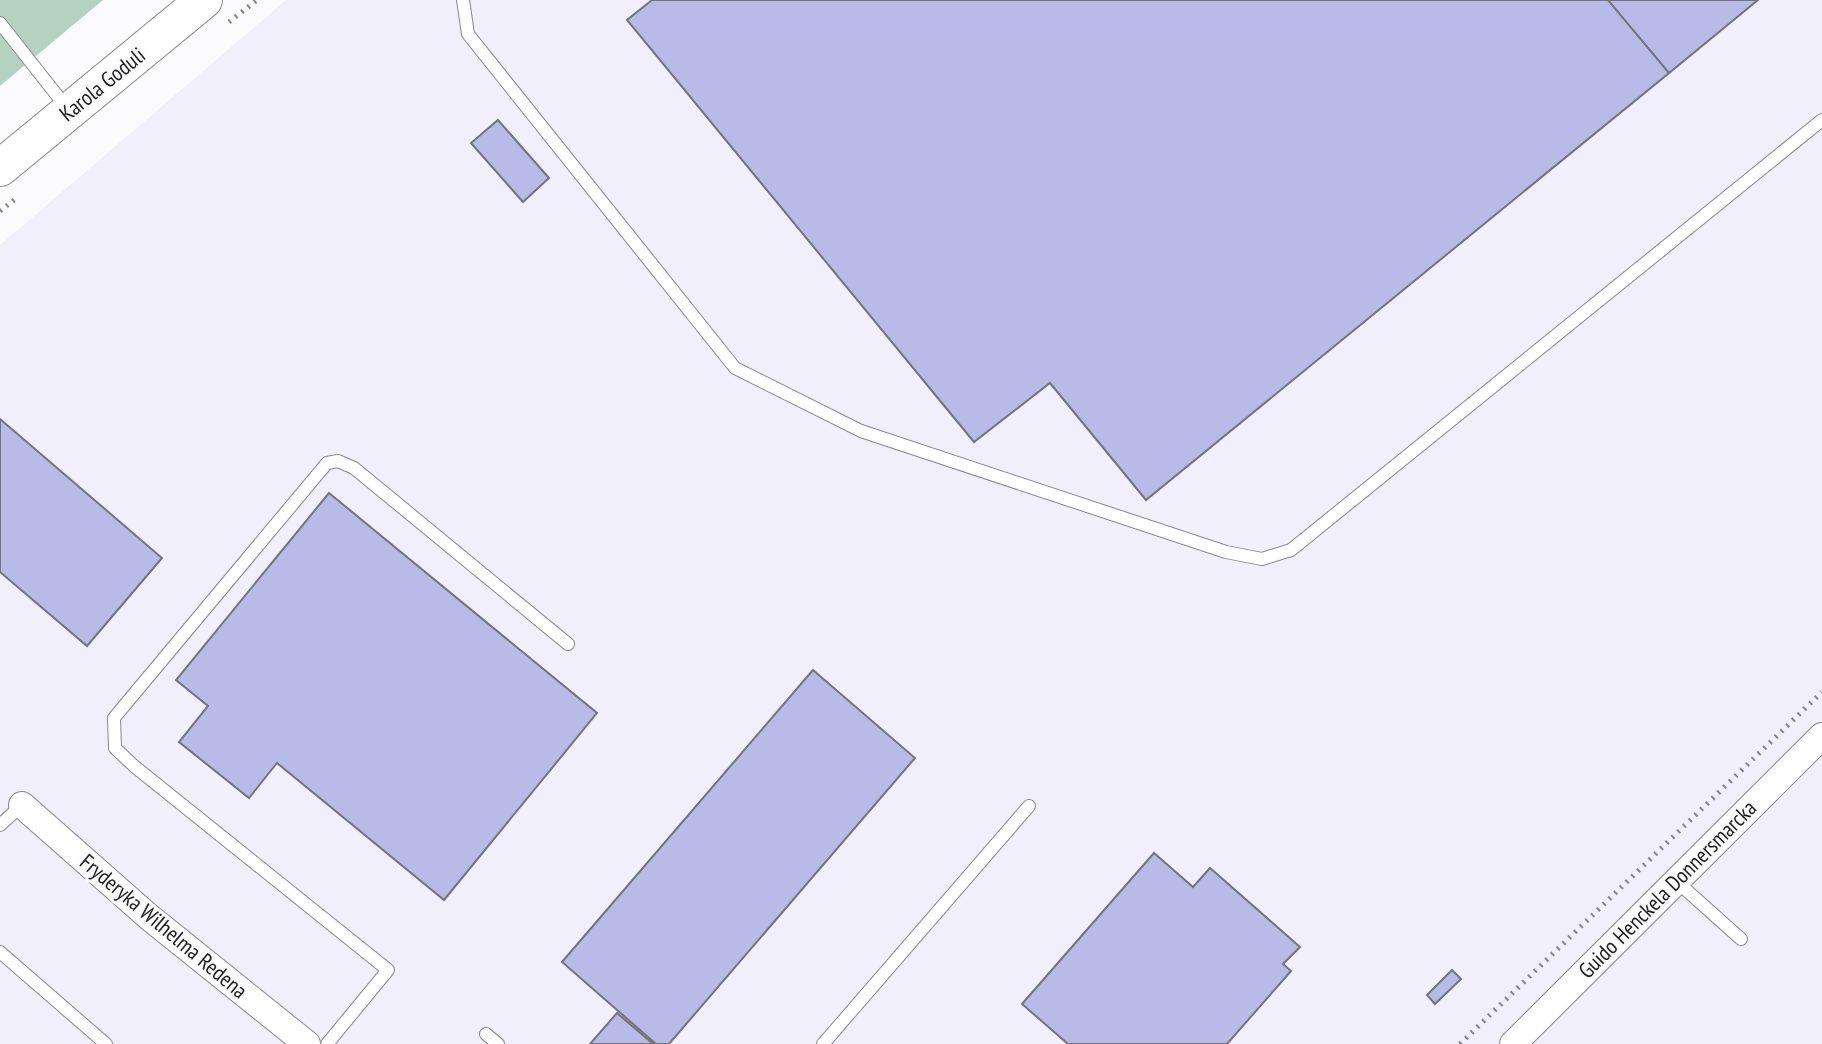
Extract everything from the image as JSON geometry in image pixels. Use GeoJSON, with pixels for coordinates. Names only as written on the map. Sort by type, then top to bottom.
{"type":"FeatureCollection","features":[{"type":"Feature","properties":{"kind":"street","name":"Karola Goduli"},"geometry":{"type":"LineString","coordinates":[[0,168],[204,0]]}},
{"type":"Feature","properties":{"kind":"street","name":"Guido Henckela Donnersmarcka"},"geometry":{"type":"LineString","coordinates":[[1523,1041],[1675,880],[1822,736]]}},
{"type":"Feature","properties":{"kind":"street","name":"Fryderyka Wilhelma Redena"},"geometry":{"type":"LineString","coordinates":[[22,805],[149,917],[307,1044]]}},
{"type":"Feature","properties":{"kind":"lane"},"geometry":{"type":"LineString","coordinates":[[463,0],[468,34],[735,368],[861,431],[1226,552],[1262,559],[1291,550],[1822,120]]}},
{"type":"Feature","properties":{"kind":"lane"},"geometry":{"type":"LineString","coordinates":[[0,23],[69,111]]}},
{"type":"Feature","properties":{"kind":"lane"},"geometry":{"type":"LineString","coordinates":[[327,1044],[388,970],[134,766],[115,748],[114,718],[327,463],[338,461],[354,468],[568,644]]}},
{"type":"Feature","properties":{"kind":"lane"},"geometry":{"type":"LineString","coordinates":[[0,825],[22,805]]}},
{"type":"Feature","properties":{"kind":"lane"},"geometry":{"type":"LineString","coordinates":[[823,1044],[1029,806]]}},
{"type":"Feature","properties":{"kind":"lane"},"geometry":{"type":"LineString","coordinates":[[1675,880],[1741,939]]}},
{"type":"Feature","properties":{"kind":"lane"},"geometry":{"type":"LineString","coordinates":[[0,952],[106,1044]]}},
{"type":"Feature","properties":{"kind":"lane"},"geometry":{"type":"LineString","coordinates":[[486,1034],[498,1044]]}},
{"type":"Feature","properties":{"kind":"path"},"geometry":{"type":"LineString","coordinates":[[1460,1044],[1822,692]]}},
{"type":"Feature","properties":{"kind":"shaded area"},"geometry":{"type":"Polygon","coordinates":[[[286,0],[1822,0],[1822,1044],[0,1044],[0,245],[286,0]]]}},
{"type":"Feature","properties":{"kind":"green space"},"geometry":{"type":"Polygon","coordinates":[[[0,0],[103,0],[0,86],[0,0]]]}},
{"type":"Feature","properties":{"kind":"building"},"geometry":{"type":"Polygon","coordinates":[[[652,0],[1608,0],[1669,73],[1146,500],[1050,383],[974,442],[627,20],[652,0]]]}},
{"type":"Feature","properties":{"kind":"building"},"geometry":{"type":"Polygon","coordinates":[[[1608,0],[1758,0],[1669,73],[1608,0]]]}},
{"type":"Feature","properties":{"kind":"building"},"geometry":{"type":"Polygon","coordinates":[[[498,120],[549,178],[523,202],[471,143],[498,120]]]}},
{"type":"Feature","properties":{"kind":"building"},"geometry":{"type":"Polygon","coordinates":[[[0,419],[162,558],[87,646],[0,572],[0,419]]]}},
{"type":"Feature","properties":{"kind":"building"},"geometry":{"type":"Polygon","coordinates":[[[329,493],[597,713],[444,900],[277,763],[249,798],[179,742],[208,706],[176,680],[329,493]]]}},
{"type":"Feature","properties":{"kind":"building"},"geometry":{"type":"Polygon","coordinates":[[[813,670],[915,758],[669,1044],[656,1044],[562,962],[813,670]]]}},
{"type":"Feature","properties":{"kind":"building"},"geometry":{"type":"Polygon","coordinates":[[[1154,853],[1193,887],[1210,868],[1300,947],[1283,964],[1291,971],[1227,1044],[1068,1044],[1022,1004],[1154,853]]]}},
{"type":"Feature","properties":{"kind":"building"},"geometry":{"type":"Polygon","coordinates":[[[1452,970],[1461,979],[1435,1004],[1427,995],[1452,970]]]}},
{"type":"Feature","properties":{"kind":"building"},"geometry":{"type":"Polygon","coordinates":[[[617,1013],[653,1044],[590,1044],[617,1013]]]}}]}
